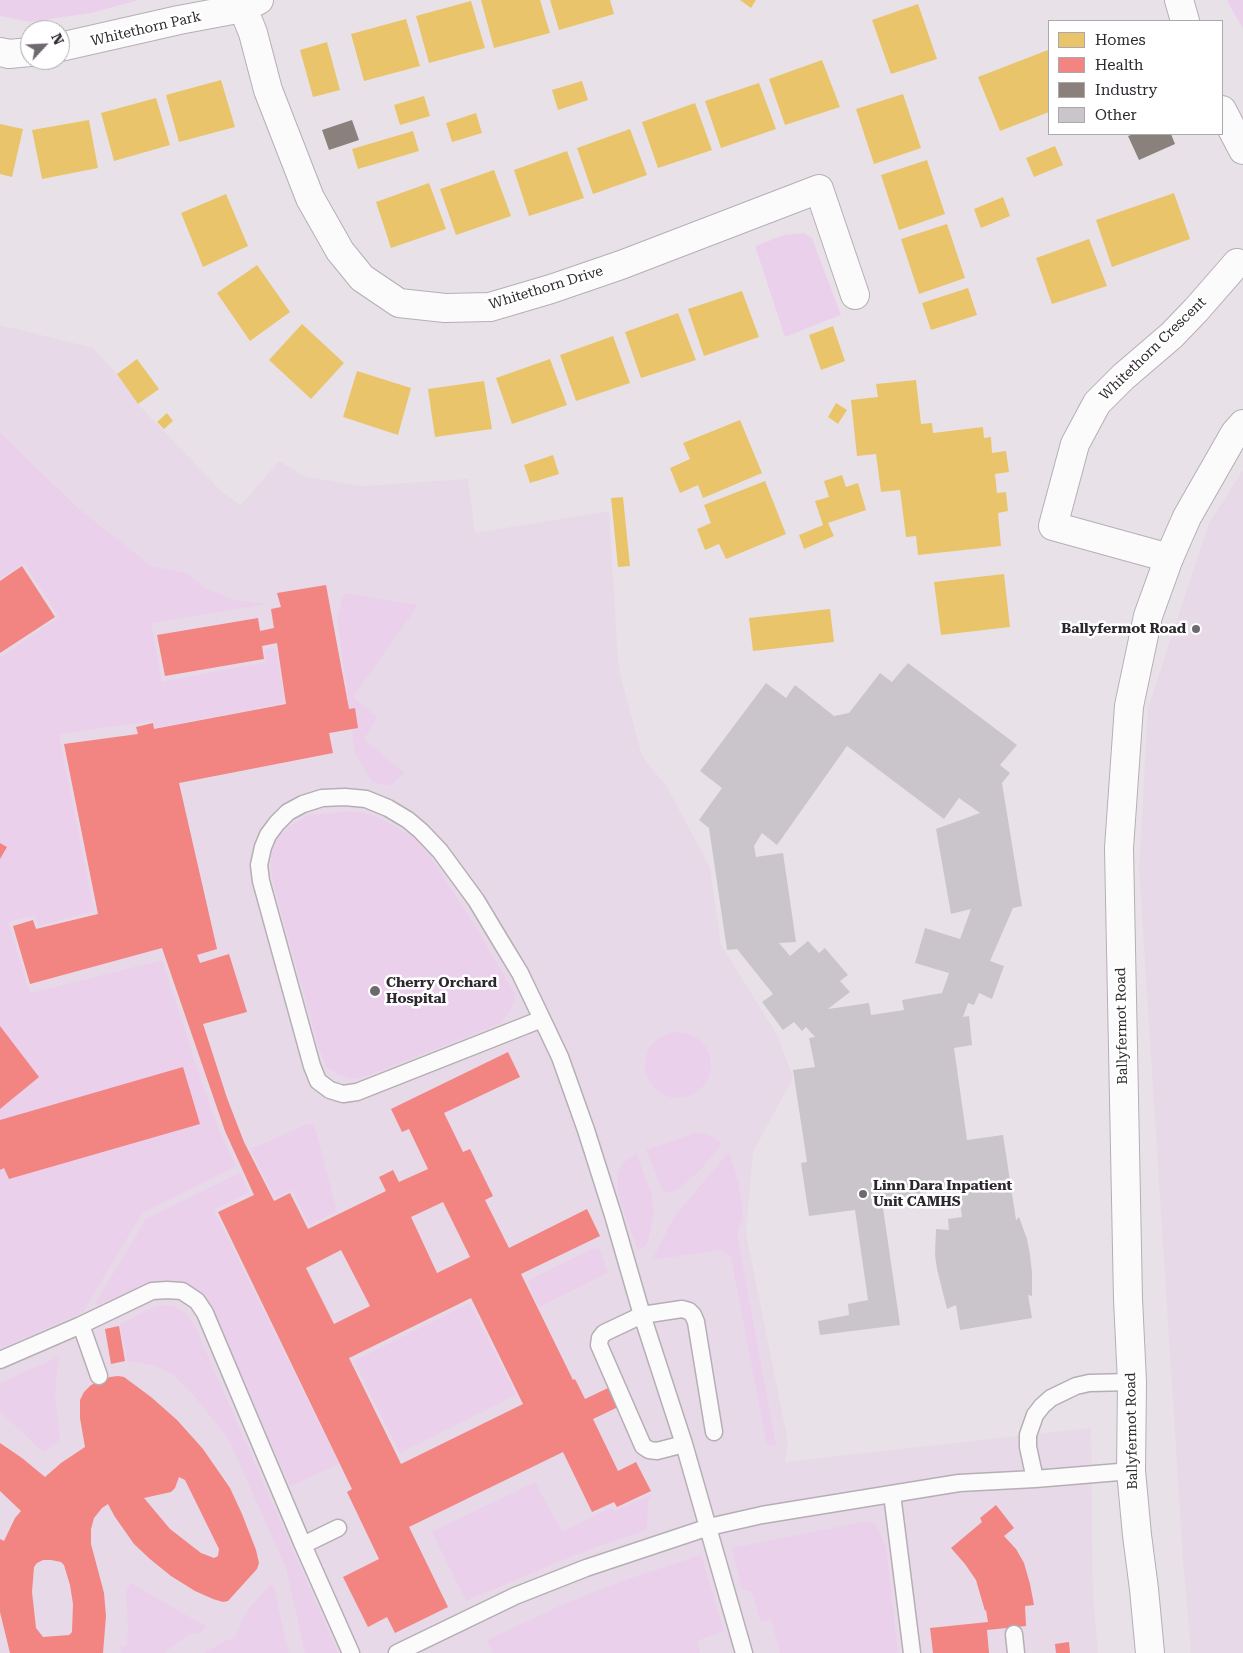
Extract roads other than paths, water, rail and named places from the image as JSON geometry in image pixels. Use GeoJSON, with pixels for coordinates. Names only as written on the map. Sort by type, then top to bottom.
{"type":"FeatureCollection","features":[{"type":"Feature","properties":{"kind":"street"},"geometry":{"type":"LineString","coordinates":[[1179,0],[1185,20]]}},
{"type":"Feature","properties":{"kind":"street","name":"Whitethorn Park"},"geometry":{"type":"LineString","coordinates":[[70,46],[251,4]]}},
{"type":"Feature","properties":{"kind":"street","name":"Whitethorn Drive"},"geometry":{"type":"LineString","coordinates":[[251,4],[253,33],[268,90],[310,198],[340,251],[362,278],[399,303],[445,308],[490,307],[551,290],[621,265],[818,189],[855,295]]}},
{"type":"Feature","properties":{"kind":"street"},"geometry":{"type":"LineString","coordinates":[[0,52],[9,54],[20,53]]}},
{"type":"Feature","properties":{"kind":"street"},"geometry":{"type":"LineString","coordinates":[[1223,112],[1242,147]]}},
{"type":"Feature","properties":{"kind":"street","name":"Whitethorn Crescent"},"geometry":{"type":"LineString","coordinates":[[1169,558],[1053,526],[1075,444],[1097,403],[1123,377],[1172,335],[1237,263]]}},
{"type":"Feature","properties":{"kind":"street","name":"Ballyfermot Road"},"geometry":{"type":"LineString","coordinates":[[1150,1653],[1131,1471],[1132,1382],[1128,1299],[1118,848],[1129,706],[1148,616],[1169,558],[1187,517],[1240,422]]}},
{"type":"Feature","properties":{"kind":"lane"},"geometry":{"type":"LineString","coordinates":[[542,1020],[357,1092],[343,1094],[330,1090],[318,1081],[312,1066],[261,882],[258,864],[268,835],[288,812],[303,804],[322,798],[345,797],[366,799],[388,808],[408,820],[440,851],[476,900],[520,974],[560,1057],[586,1130],[642,1315],[684,1444],[744,1653]]}},
{"type":"Feature","properties":{"kind":"lane"},"geometry":{"type":"LineString","coordinates":[[0,1360],[81,1325],[152,1291],[182,1291],[197,1300],[205,1313],[351,1653]]}},
{"type":"Feature","properties":{"kind":"lane"},"geometry":{"type":"LineString","coordinates":[[684,1444],[657,1451],[649,1450],[643,1446],[599,1345],[600,1338],[604,1333],[642,1315],[682,1309],[689,1311],[696,1322],[714,1432]]}},
{"type":"Feature","properties":{"kind":"lane"},"geometry":{"type":"LineString","coordinates":[[81,1325],[99,1376]]}},
{"type":"Feature","properties":{"kind":"lane"},"geometry":{"type":"LineString","coordinates":[[1035,1479],[1028,1447],[1028,1435],[1035,1415],[1042,1406],[1051,1398],[1076,1386],[1089,1383],[1132,1382]]}},
{"type":"Feature","properties":{"kind":"lane"},"geometry":{"type":"LineString","coordinates":[[397,1653],[425,1647],[515,1596],[586,1568],[709,1527],[771,1513],[959,1483],[1131,1471]]}},
{"type":"Feature","properties":{"kind":"lane"},"geometry":{"type":"LineString","coordinates":[[892,1494],[912,1653]]}},
{"type":"Feature","properties":{"kind":"lane"},"geometry":{"type":"LineString","coordinates":[[303,1545],[338,1528]]}},
{"type":"Feature","properties":{"kind":"lane"},"geometry":{"type":"LineString","coordinates":[[1014,1634],[1016,1653]]}},
{"type":"Feature","properties":{"kind":"place","name":"Ballyfermot Road"},"geometry":{"type":"Point","coordinates":[1196,629]}},
{"type":"Feature","properties":{"kind":"place","name":"Cherry Orchard Hospital"},"geometry":{"type":"Point","coordinates":[375,991]}},
{"type":"Feature","properties":{"kind":"place","name":"Linn Dara Inpatient Unit CAMHS"},"geometry":{"type":"Point","coordinates":[863,1194]}}]}
